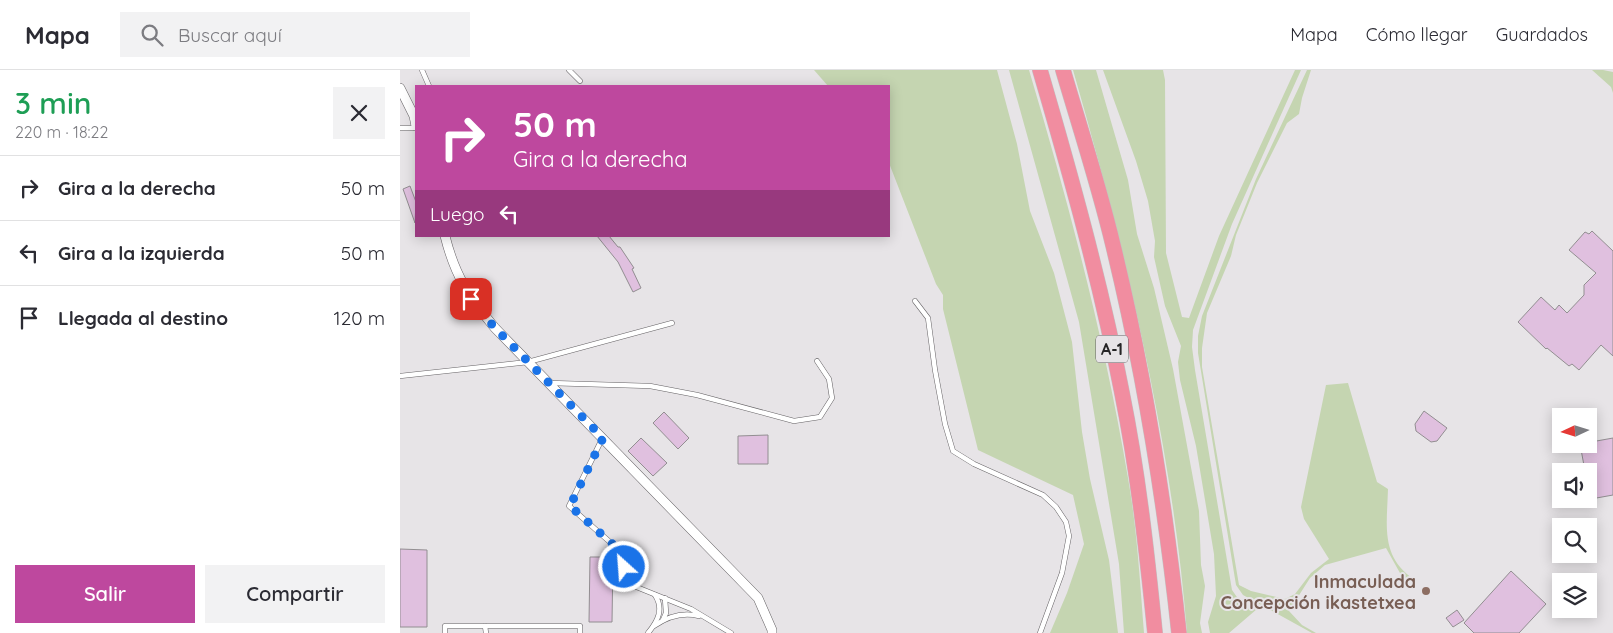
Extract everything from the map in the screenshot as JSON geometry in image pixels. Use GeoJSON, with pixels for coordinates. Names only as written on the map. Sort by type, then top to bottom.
{"type":"FeatureCollection","features":[{"type":"Feature","properties":{"kind":"highway","name":"A-1"},"geometry":{"type":"LineString","coordinates":[[1040,70],[1088,244],[1122,392],[1138,486],[1156,633]]}},
{"type":"Feature","properties":{"kind":"highway","name":"A-1"},"geometry":{"type":"LineString","coordinates":[[1063,70],[1113,244],[1144,384],[1170,553],[1179,633]]}},
{"type":"Feature","properties":{"kind":"street"},"geometry":{"type":"LineString","coordinates":[[400,88],[415,122]]}},
{"type":"Feature","properties":{"kind":"street"},"geometry":{"type":"LineString","coordinates":[[445,237],[452,261],[471,299],[495,328],[758,598],[772,633]]}},
{"type":"Feature","properties":{"kind":"lane"},"geometry":{"type":"LineString","coordinates":[[422,70],[429,85]]}},
{"type":"Feature","properties":{"kind":"lane"},"geometry":{"type":"LineString","coordinates":[[569,70],[580,81]]}},
{"type":"Feature","properties":{"kind":"lane"},"geometry":{"type":"LineString","coordinates":[[400,128],[415,127]]}},
{"type":"Feature","properties":{"kind":"lane"},"geometry":{"type":"LineString","coordinates":[[915,301],[928,318],[934,370],[945,424],[953,451],[974,464],[1042,495],[1056,507],[1066,522],[1069,536],[1062,573],[1040,633]]}},
{"type":"Feature","properties":{"kind":"lane"},"geometry":{"type":"LineString","coordinates":[[400,376],[528,362],[672,323]]}},
{"type":"Feature","properties":{"kind":"lane"},"geometry":{"type":"LineString","coordinates":[[549,383],[650,386],[698,395],[794,421],[820,417],[832,398],[829,379],[817,361]]}},
{"type":"Feature","properties":{"kind":"lane"},"geometry":{"type":"LineString","coordinates":[[603,438],[570,506],[619,550],[629,584],[691,609],[731,633]]}},
{"type":"Feature","properties":{"kind":"lane"},"geometry":{"type":"LineString","coordinates":[[654,594],[659,602],[660,610],[654,626]]}},
{"type":"Feature","properties":{"kind":"lane"},"geometry":{"type":"LineString","coordinates":[[663,620],[666,613],[665,598]]}},
{"type":"Feature","properties":{"kind":"lane"},"geometry":{"type":"LineString","coordinates":[[648,633],[663,620],[683,614],[703,617]]}},
{"type":"Feature","properties":{"kind":"lane"},"geometry":{"type":"LineString","coordinates":[[445,633],[445,626],[580,626],[580,633]]}},
{"type":"Feature","properties":{"kind":"lane"},"geometry":{"type":"LineString","coordinates":[[485,626],[486,633]]}},
{"type":"Feature","properties":{"kind":"lane"},"geometry":{"type":"LineString","coordinates":[[531,626],[531,633]]}},
{"type":"Feature","properties":{"kind":"green space"},"geometry":{"type":"Polygon","coordinates":[[[814,70],[997,70],[1017,144],[1030,211],[1054,273],[1072,342],[1082,432],[1090,479],[1109,560],[1118,633],[1050,633],[1067,593],[1084,544],[1073,495],[978,450],[943,309],[943,295],[936,284],[890,166],[890,85],[827,85],[814,70]]]}},
{"type":"Feature","properties":{"kind":"green space"},"geometry":{"type":"Polygon","coordinates":[[[1009,70],[1029,70],[1085,273],[1119,427],[1128,478],[1136,536],[1144,633],[1124,633],[1119,564],[1079,322],[1009,70]]]}},
{"type":"Feature","properties":{"kind":"green space"},"geometry":{"type":"Polygon","coordinates":[[[1073,70],[1096,70],[1128,180],[1137,234],[1154,288],[1173,369],[1199,511],[1201,565],[1205,586],[1200,623],[1202,633],[1187,633],[1170,490],[1144,349],[1111,209],[1073,70]]]}},
{"type":"Feature","properties":{"kind":"green space"},"geometry":{"type":"Polygon","coordinates":[[[1103,70],[1163,70],[1165,80],[1166,253],[1182,317],[1189,318],[1219,236],[1295,70],[1301,70],[1232,224],[1193,330],[1192,347],[1195,370],[1232,590],[1239,600],[1257,609],[1229,633],[1210,633],[1208,622],[1216,596],[1214,554],[1196,446],[1180,380],[1178,362],[1181,346],[1165,306],[1154,257],[1155,241],[1148,201],[1136,161],[1103,70]]]}},
{"type":"Feature","properties":{"kind":"green space"},"geometry":{"type":"Polygon","coordinates":[[[1307,70],[1311,70],[1299,114],[1287,123],[1257,183],[1236,235],[1231,256],[1207,313],[1202,348],[1202,367],[1239,585],[1251,591],[1285,599],[1295,594],[1311,573],[1329,559],[1304,519],[1301,507],[1326,385],[1348,383],[1377,482],[1388,489],[1387,528],[1391,551],[1404,571],[1415,580],[1405,582],[1386,548],[1325,565],[1310,578],[1289,611],[1302,625],[1316,633],[1312,633],[1243,595],[1236,585],[1198,353],[1198,336],[1202,316],[1256,179],[1307,70]]]}},
{"type":"Feature","properties":{"kind":"green space"},"geometry":{"type":"Polygon","coordinates":[[[1592,70],[1613,72],[1613,93],[1611,87],[1592,70]]]}},
{"type":"Feature","properties":{"kind":"building"},"geometry":{"type":"Polygon","coordinates":[[[410,186],[415,199],[415,223],[403,189],[410,186]]]}},
{"type":"Feature","properties":{"kind":"building"},"geometry":{"type":"Polygon","coordinates":[[[1592,231],[1613,251],[1613,356],[1601,345],[1579,370],[1572,364],[1569,366],[1546,349],[1518,322],[1541,297],[1555,310],[1559,305],[1567,313],[1584,295],[1584,285],[1596,273],[1569,250],[1585,232],[1589,234],[1592,231]]]}},
{"type":"Feature","properties":{"kind":"building"},"geometry":{"type":"Polygon","coordinates":[[[598,237],[610,237],[620,247],[634,268],[632,269],[641,288],[633,292],[618,262],[598,237]]]}},
{"type":"Feature","properties":{"kind":"building"},"geometry":{"type":"Polygon","coordinates":[[[1424,411],[1447,428],[1437,441],[1431,442],[1416,431],[1415,424],[1424,411]]]}},
{"type":"Feature","properties":{"kind":"building"},"geometry":{"type":"Polygon","coordinates":[[[664,412],[689,438],[678,449],[653,423],[664,412]]]}},
{"type":"Feature","properties":{"kind":"building"},"geometry":{"type":"Polygon","coordinates":[[[768,435],[768,464],[738,464],[738,436],[768,435]]]}},
{"type":"Feature","properties":{"kind":"building"},"geometry":{"type":"Polygon","coordinates":[[[641,438],[667,463],[653,476],[628,451],[641,438]]]}},
{"type":"Feature","properties":{"kind":"building"},"geometry":{"type":"Polygon","coordinates":[[[1613,438],[1613,495],[1597,498],[1597,463],[1584,463],[1582,453],[1597,453],[1598,441],[1613,438]]]}},
{"type":"Feature","properties":{"kind":"building"},"geometry":{"type":"Polygon","coordinates":[[[400,549],[427,550],[427,627],[400,627],[400,549]]]}},
{"type":"Feature","properties":{"kind":"building"},"geometry":{"type":"Polygon","coordinates":[[[590,557],[613,557],[612,622],[589,622],[590,557]]]}},
{"type":"Feature","properties":{"kind":"building"},"geometry":{"type":"Polygon","coordinates":[[[1511,571],[1546,604],[1519,633],[1474,633],[1464,623],[1511,571]]]}},
{"type":"Feature","properties":{"kind":"building"},"geometry":{"type":"Polygon","coordinates":[[[1457,610],[1464,620],[1453,627],[1446,618],[1457,610]]]}},
{"type":"Feature","properties":{"kind":"place","name":"Inmaculada Concepción ikastetxea"},"geometry":{"type":"Point","coordinates":[1426,591]}},
{"type":"Feature","properties":{"kind":"route"},"geometry":{"type":"LineString","coordinates":[[471,299],[495,328],[603,438],[570,506],[619,550],[624,567]]}}]}
